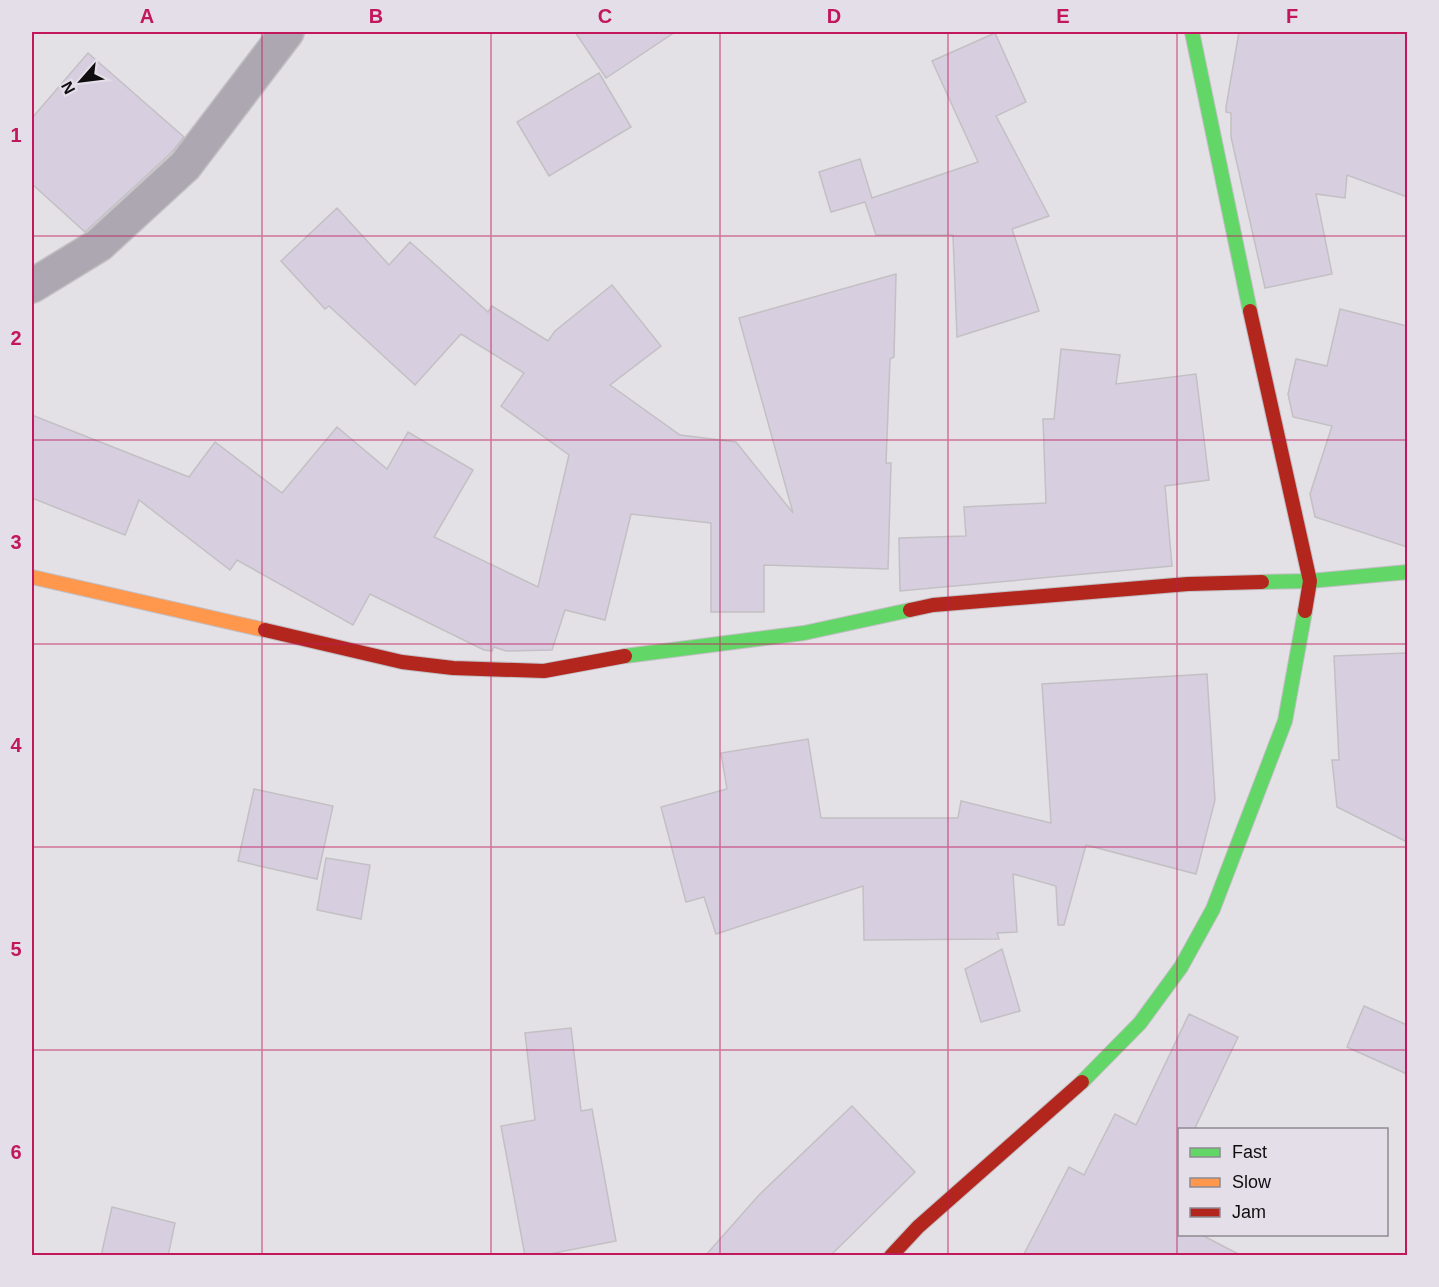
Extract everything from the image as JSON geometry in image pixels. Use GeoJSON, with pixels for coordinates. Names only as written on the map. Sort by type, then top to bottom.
{"type":"FeatureCollection","features":[{"type":"Feature","properties":{"kind":"street"},"geometry":{"type":"LineString","coordinates":[[32,286],[99,245],[185,165],[288,32]]}},
{"type":"Feature","properties":{"kind":"street"},"geometry":{"type":"LineString","coordinates":[[891,1256],[918,1227],[1075,1089],[1140,1023],[1181,967],[1213,909],[1285,721],[1310,581],[1214,146],[1192,32]]}},
{"type":"Feature","properties":{"kind":"street"},"geometry":{"type":"LineString","coordinates":[[32,577],[162,605],[402,662],[453,668],[544,671],[597,660],[804,633],[933,605],[1188,584],[1310,581],[1407,572]]}},
{"type":"Feature","properties":{"kind":"building"},"geometry":{"type":"Polygon","coordinates":[[[575,32],[675,32],[606,78],[575,32]]]}},
{"type":"Feature","properties":{"kind":"building"},"geometry":{"type":"Polygon","coordinates":[[[1239,32],[1407,32],[1407,197],[1347,175],[1345,198],[1316,194],[1332,274],[1265,288],[1231,137],[1231,113],[1226,112],[1239,32]]]}},
{"type":"Feature","properties":{"kind":"building"},"geometry":{"type":"Polygon","coordinates":[[[995,33],[1026,102],[996,116],[1049,216],[1012,229],[1039,311],[957,337],[953,235],[876,235],[865,202],[831,212],[819,172],[860,159],[872,198],[978,162],[932,61],[995,33]]]}},
{"type":"Feature","properties":{"kind":"building"},"geometry":{"type":"Polygon","coordinates":[[[88,53],[184,137],[171,153],[85,232],[32,184],[32,118],[88,53]]]}},
{"type":"Feature","properties":{"kind":"building"},"geometry":{"type":"Polygon","coordinates":[[[599,73],[631,127],[549,176],[517,122],[599,73]]]}},
{"type":"Feature","properties":{"kind":"building"},"geometry":{"type":"Polygon","coordinates":[[[337,208],[389,265],[410,242],[488,312],[492,306],[548,341],[555,331],[612,285],[661,346],[610,385],[680,435],[736,442],[793,513],[739,318],[896,274],[894,357],[890,359],[886,463],[891,463],[888,569],[764,565],[764,612],[711,612],[711,523],[631,514],[605,620],[565,610],[552,650],[506,651],[494,647],[492,651],[484,650],[370,594],[353,625],[237,560],[230,570],[139,500],[125,535],[32,498],[32,415],[189,477],[215,442],[282,493],[337,427],[387,469],[408,432],[473,470],[434,537],[538,587],[569,455],[501,406],[524,373],[461,334],[415,385],[329,306],[325,309],[281,261],[337,208]]]}},
{"type":"Feature","properties":{"kind":"building"},"geometry":{"type":"Polygon","coordinates":[[[1340,309],[1407,326],[1407,547],[1315,517],[1310,494],[1332,426],[1293,417],[1288,394],[1296,359],[1327,366],[1340,309]]]}},
{"type":"Feature","properties":{"kind":"building"},"geometry":{"type":"Polygon","coordinates":[[[1061,349],[1120,355],[1116,384],[1196,374],[1209,480],[1165,486],[1172,566],[900,591],[899,538],[966,536],[964,507],[1046,503],[1043,419],[1054,419],[1061,349]]]}},
{"type":"Feature","properties":{"kind":"building"},"geometry":{"type":"Polygon","coordinates":[[[1407,653],[1407,842],[1337,807],[1332,760],[1339,760],[1334,656],[1407,653]]]}},
{"type":"Feature","properties":{"kind":"building"},"geometry":{"type":"Polygon","coordinates":[[[1207,674],[1215,800],[1196,874],[1086,845],[1064,925],[1058,925],[1056,886],[1013,874],[1017,932],[997,933],[999,939],[864,940],[863,886],[716,934],[704,897],[686,902],[661,807],[727,789],[721,753],[808,739],[821,818],[958,818],[961,801],[1051,823],[1042,684],[1207,674]]]}},
{"type":"Feature","properties":{"kind":"building"},"geometry":{"type":"Polygon","coordinates":[[[254,789],[333,806],[317,879],[238,861],[254,789]]]}},
{"type":"Feature","properties":{"kind":"building"},"geometry":{"type":"Polygon","coordinates":[[[326,858],[370,865],[361,919],[317,910],[326,858]]]}},
{"type":"Feature","properties":{"kind":"building"},"geometry":{"type":"Polygon","coordinates":[[[1002,949],[1020,1011],[981,1022],[965,969],[1002,949]]]}},
{"type":"Feature","properties":{"kind":"building"},"geometry":{"type":"Polygon","coordinates":[[[1364,1006],[1407,1025],[1407,1074],[1347,1047],[1364,1006]]]}},
{"type":"Feature","properties":{"kind":"building"},"geometry":{"type":"Polygon","coordinates":[[[1189,1014],[1238,1037],[1195,1128],[1178,1128],[1178,1236],[1204,1236],[1242,1256],[1023,1256],[1069,1167],[1084,1175],[1115,1114],[1136,1125],[1189,1014]]]}},
{"type":"Feature","properties":{"kind":"building"},"geometry":{"type":"Polygon","coordinates":[[[571,1028],[581,1111],[592,1109],[616,1241],[539,1256],[525,1256],[501,1126],[535,1120],[525,1033],[571,1028]]]}},
{"type":"Feature","properties":{"kind":"building"},"geometry":{"type":"Polygon","coordinates":[[[852,1106],[915,1172],[830,1256],[705,1256],[759,1195],[852,1106]]]}},
{"type":"Feature","properties":{"kind":"building"},"geometry":{"type":"Polygon","coordinates":[[[112,1207],[175,1223],[168,1256],[101,1256],[112,1207]]]}},
{"type":"Feature","properties":{"kind":"traffic: fast"},"geometry":{"type":"LineString","coordinates":[[1192,32],[1250,311]]}},
{"type":"Feature","properties":{"kind":"traffic: fast"},"geometry":{"type":"LineString","coordinates":[[1262,582],[1310,581],[1408,572]]}},
{"type":"Feature","properties":{"kind":"traffic: fast"},"geometry":{"type":"LineString","coordinates":[[625,656],[804,633],[910,610]]}},
{"type":"Feature","properties":{"kind":"traffic: fast"},"geometry":{"type":"LineString","coordinates":[[1082,1082],[1140,1023],[1181,967],[1213,909],[1285,721],[1305,611]]}},
{"type":"Feature","properties":{"kind":"traffic: slow"},"geometry":{"type":"LineString","coordinates":[[32,577],[265,630]]}},
{"type":"Feature","properties":{"kind":"traffic: jam"},"geometry":{"type":"LineString","coordinates":[[1250,311],[1310,581],[1305,611]]}},
{"type":"Feature","properties":{"kind":"traffic: jam"},"geometry":{"type":"LineString","coordinates":[[910,610],[933,605],[1188,584],[1262,582]]}},
{"type":"Feature","properties":{"kind":"traffic: jam"},"geometry":{"type":"LineString","coordinates":[[265,630],[402,662],[453,668],[544,671],[625,656]]}},
{"type":"Feature","properties":{"kind":"traffic: jam"},"geometry":{"type":"LineString","coordinates":[[891,1256],[918,1227],[1082,1082]]}}]}
